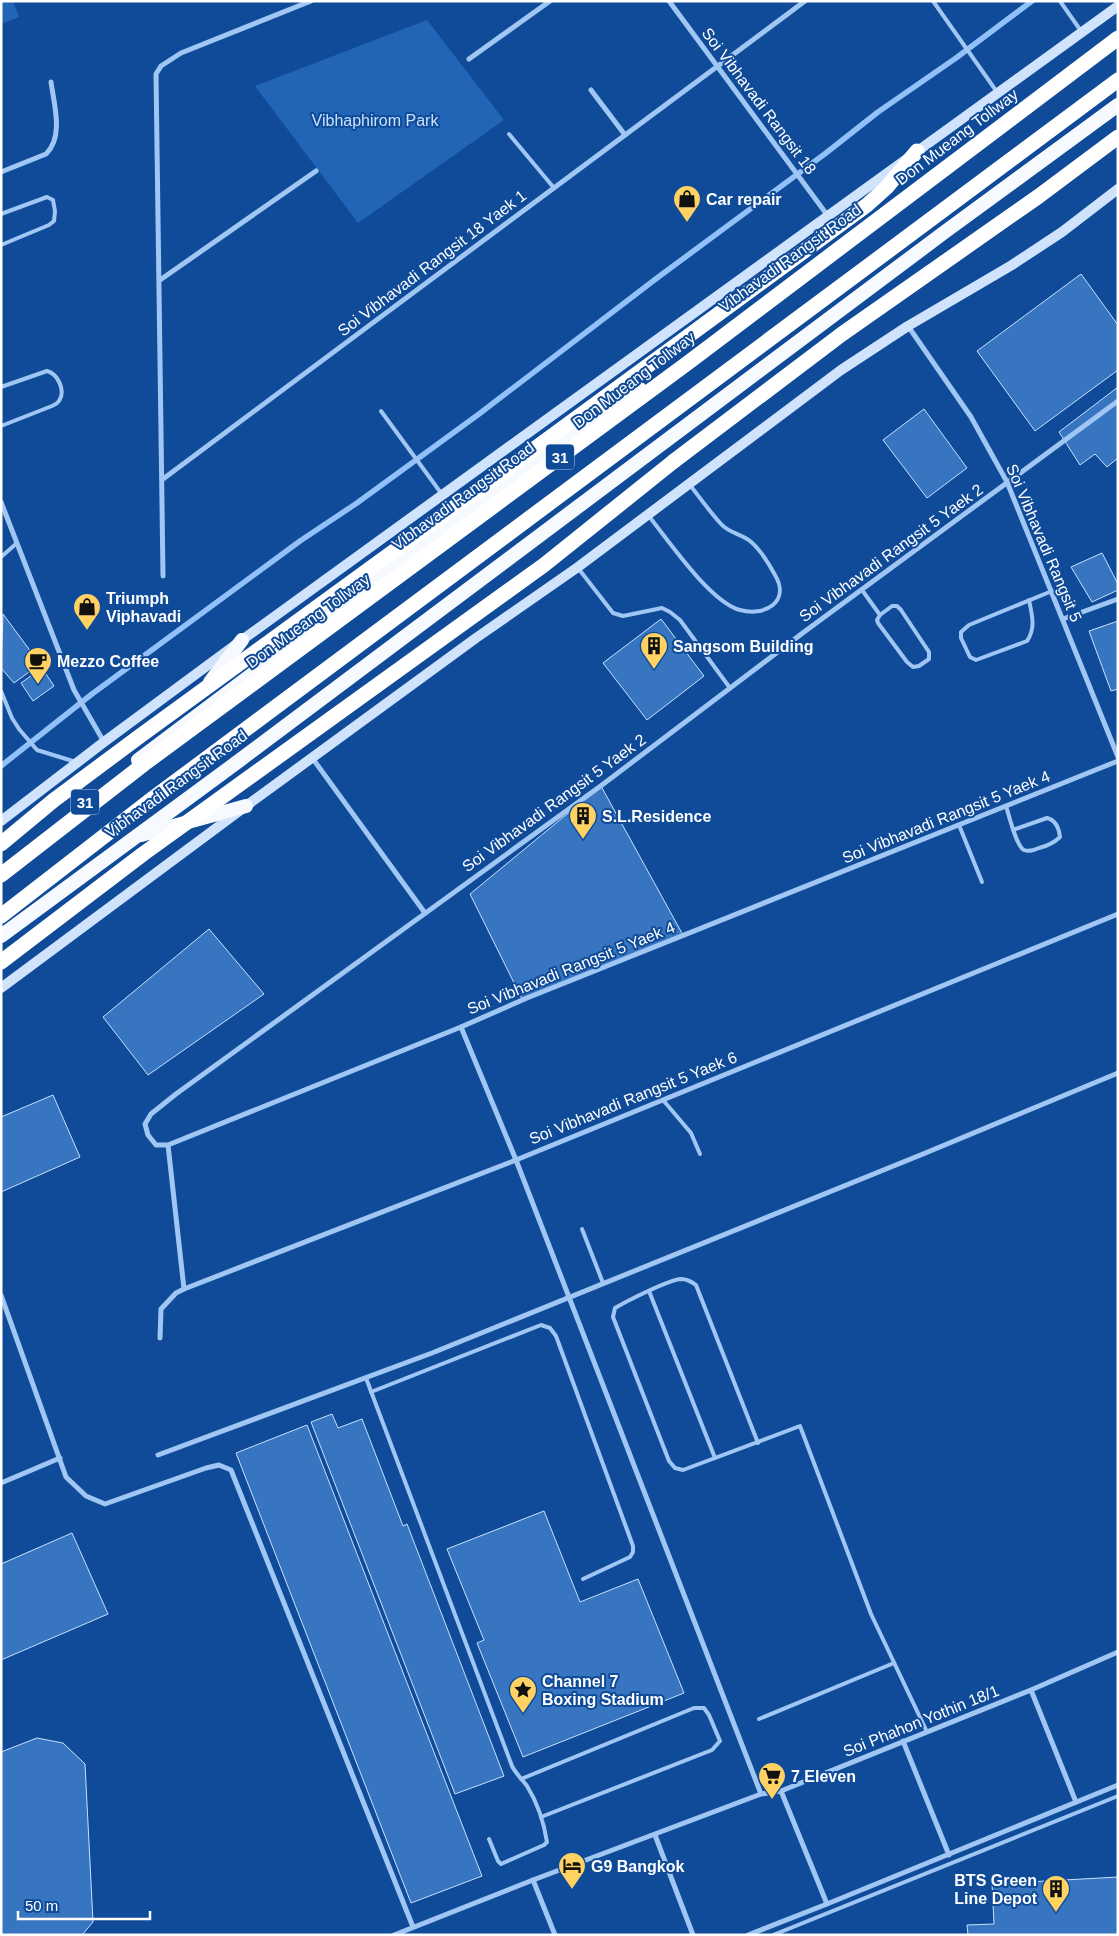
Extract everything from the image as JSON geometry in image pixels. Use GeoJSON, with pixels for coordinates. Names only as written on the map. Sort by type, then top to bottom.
{"type":"FeatureCollection","features":[{"type":"Feature","properties":{"kind":"highway","name":"Vibhavadi Rangsit Road"},"geometry":{"type":"LineString","coordinates":[[1,868],[168,736],[392,569],[810,266],[1118,34]]}},
{"type":"Feature","properties":{"kind":"highway","name":"Don Mueang Tollway"},"geometry":{"type":"LineString","coordinates":[[1,875],[144,764],[689,362],[1118,38]]}},
{"type":"Feature","properties":{"kind":"highway","name":"31"},"geometry":{"type":"LineString","coordinates":[[1,916],[168,787],[1118,80]]}},
{"type":"Feature","properties":{"kind":"highway","name":"Vibhavadi Rangsit Road"},"geometry":{"type":"LineString","coordinates":[[1,936],[240,760],[922,248],[1118,105]]}},
{"type":"Feature","properties":{"kind":"highway"},"geometry":{"type":"LineString","coordinates":[[1,962],[143,854],[544,565],[674,461],[842,334],[1039,196],[1118,137]]}},
{"type":"Feature","properties":{"kind":"highway"},"geometry":{"type":"LineString","coordinates":[[1,844],[54,800],[140,736],[867,205],[887,187],[917,152]]}},
{"type":"Feature","properties":{"kind":"highway"},"geometry":{"type":"LineString","coordinates":[[168,736],[242,640]]}},
{"type":"Feature","properties":{"kind":"highway"},"geometry":{"type":"LineString","coordinates":[[133,838],[246,806]]}},
{"type":"Feature","properties":{"kind":"main road","name":"Vibhavadi Rangsit Road"},"geometry":{"type":"LineString","coordinates":[[1,821],[242,640],[1118,6]]}},
{"type":"Feature","properties":{"kind":"main road"},"geometry":{"type":"LineString","coordinates":[[1,988],[476,638],[578,567],[841,370],[908,326],[1012,265],[1055,237],[1118,189]]}},
{"type":"Feature","properties":{"kind":"street"},"geometry":{"type":"LineString","coordinates":[[163,576],[156,74],[161,66],[181,53],[311,1]]}},
{"type":"Feature","properties":{"kind":"street"},"geometry":{"type":"LineString","coordinates":[[469,59],[550,1]]}},
{"type":"Feature","properties":{"kind":"street","name":"Soi Vibhavadi Rangsit 18"},"geometry":{"type":"LineString","coordinates":[[669,1],[828,216]]}},
{"type":"Feature","properties":{"kind":"street","name":"Soi Vibhavadi Rangsit 18 Yaek 1"},"geometry":{"type":"LineString","coordinates":[[163,479],[717,67],[801,2]]}},
{"type":"Feature","properties":{"kind":"street"},"geometry":{"type":"LineString","coordinates":[[1,172],[46,154],[51,148],[54,142],[56,125],[52,82]]}},
{"type":"Feature","properties":{"kind":"street"},"geometry":{"type":"LineString","coordinates":[[591,90],[625,135]]}},
{"type":"Feature","properties":{"kind":"street"},"geometry":{"type":"LineString","coordinates":[[160,280],[316,171]]}},
{"type":"Feature","properties":{"kind":"street","name":"Soi Vibhavadi Rangsit 5"},"geometry":{"type":"LineString","coordinates":[[908,326],[971,418],[1007,482],[1064,619],[1118,757]]}},
{"type":"Feature","properties":{"kind":"street","name":"Soi Vibhavadi Rangsit 5 Yaek 2"},"geometry":{"type":"LineString","coordinates":[[168,1145],[156,1145],[148,1135],[145,1124],[152,1114],[176,1094],[602,785],[1118,401]]}},
{"type":"Feature","properties":{"kind":"street"},"geometry":{"type":"LineString","coordinates":[[1,502],[77,695],[104,742]]}},
{"type":"Feature","properties":{"kind":"street"},"geometry":{"type":"LineString","coordinates":[[1064,619],[1118,599]]}},
{"type":"Feature","properties":{"kind":"street"},"geometry":{"type":"LineString","coordinates":[[313,759],[425,913]]}},
{"type":"Feature","properties":{"kind":"street","name":"Soi Vibhavadi Rangsit 5 Yaek 4"},"geometry":{"type":"LineString","coordinates":[[168,1145],[1118,761]]}},
{"type":"Feature","properties":{"kind":"street","name":"Soi Vibhavadi Rangsit 5 Yaek 6"},"geometry":{"type":"LineString","coordinates":[[160,1338],[161,1309],[176,1293],[184,1289],[516,1160],[1118,914]]}},
{"type":"Feature","properties":{"kind":"street"},"geometry":{"type":"LineString","coordinates":[[461,1026],[516,1160],[761,1794]]}},
{"type":"Feature","properties":{"kind":"street"},"geometry":{"type":"LineString","coordinates":[[158,1455],[366,1378],[1118,1073]]}},
{"type":"Feature","properties":{"kind":"street"},"geometry":{"type":"LineString","coordinates":[[168,1145],[184,1289]]}},
{"type":"Feature","properties":{"kind":"street"},"geometry":{"type":"LineString","coordinates":[[1,1295],[66,1477],[86,1496],[105,1504],[206,1468],[219,1465],[231,1470],[413,1927]]}},
{"type":"Feature","properties":{"kind":"street"},"geometry":{"type":"LineString","coordinates":[[1,1483],[60,1458]]}},
{"type":"Feature","properties":{"kind":"street","name":"Soi Phahon Yothin 18/1"},"geometry":{"type":"LineString","coordinates":[[394,1935],[761,1794],[781,1791],[1032,1690],[1118,1652]]}},
{"type":"Feature","properties":{"kind":"street"},"geometry":{"type":"LineString","coordinates":[[1032,1690],[1076,1802]]}},
{"type":"Feature","properties":{"kind":"street"},"geometry":{"type":"LineString","coordinates":[[904,1741],[949,1855]]}},
{"type":"Feature","properties":{"kind":"street"},"geometry":{"type":"LineString","coordinates":[[748,1935],[1118,1785]]}},
{"type":"Feature","properties":{"kind":"street"},"geometry":{"type":"LineString","coordinates":[[781,1791],[827,1904]]}},
{"type":"Feature","properties":{"kind":"street"},"geometry":{"type":"LineString","coordinates":[[655,1835],[693,1935]]}},
{"type":"Feature","properties":{"kind":"street"},"geometry":{"type":"LineString","coordinates":[[533,1880],[555,1935]]}},
{"type":"Feature","properties":{"kind":"lane"},"geometry":{"type":"LineString","coordinates":[[933,1],[998,94]]}},
{"type":"Feature","properties":{"kind":"lane"},"geometry":{"type":"LineString","coordinates":[[1060,1],[1082,33]]}},
{"type":"Feature","properties":{"kind":"lane"},"geometry":{"type":"LineString","coordinates":[[509,134],[554,188]]}},
{"type":"Feature","properties":{"kind":"lane"},"geometry":{"type":"LineString","coordinates":[[1,214],[47,197],[53,200],[55,211],[54,221],[49,226],[1,245]]}},
{"type":"Feature","properties":{"kind":"lane"},"geometry":{"type":"LineString","coordinates":[[1,387],[47,371],[53,372],[59,380],[61,395],[52,406],[1,426]]}},
{"type":"Feature","properties":{"kind":"lane"},"geometry":{"type":"LineString","coordinates":[[381,411],[443,495]]}},
{"type":"Feature","properties":{"kind":"lane"},"geometry":{"type":"LineString","coordinates":[[647,515],[703,583],[724,603],[739,610],[758,612],[769,610],[777,600],[780,589],[777,577],[750,541],[732,533],[721,524],[689,483]]}},
{"type":"Feature","properties":{"kind":"lane"},"geometry":{"type":"LineString","coordinates":[[1,557],[17,543]]}},
{"type":"Feature","properties":{"kind":"lane"},"geometry":{"type":"LineString","coordinates":[[578,567],[613,613],[622,616],[662,608],[670,612],[680,620],[730,688]]}},
{"type":"Feature","properties":{"kind":"lane"},"geometry":{"type":"LineString","coordinates":[[862,590],[880,615]]}},
{"type":"Feature","properties":{"kind":"lane"},"geometry":{"type":"LineString","coordinates":[[1029,600],[1034,623],[1032,634],[1027,641],[976,660],[970,658],[961,638],[961,632],[968,625],[1029,600],[1052,591]]}},
{"type":"Feature","properties":{"kind":"lane"},"geometry":{"type":"LineString","coordinates":[[892,606],[897,606],[929,652],[929,659],[919,666],[913,667],[906,662],[878,623],[877,620],[880,615],[892,606]]}},
{"type":"Feature","properties":{"kind":"lane"},"geometry":{"type":"LineString","coordinates":[[1,691],[18,729],[37,750],[77,763]]}},
{"type":"Feature","properties":{"kind":"lane"},"geometry":{"type":"LineString","coordinates":[[1,709],[6,705]]}},
{"type":"Feature","properties":{"kind":"lane"},"geometry":{"type":"LineString","coordinates":[[1006,806],[1013,830],[1021,848],[1024,850],[1032,851],[1050,845],[1060,837],[1059,829],[1055,822],[1047,818],[1013,830]]}},
{"type":"Feature","properties":{"kind":"lane"},"geometry":{"type":"LineString","coordinates":[[959,825],[982,882]]}},
{"type":"Feature","properties":{"kind":"lane"},"geometry":{"type":"LineString","coordinates":[[662,1100],[691,1133],[700,1154]]}},
{"type":"Feature","properties":{"kind":"lane"},"geometry":{"type":"LineString","coordinates":[[582,1229],[603,1283]]}},
{"type":"Feature","properties":{"kind":"lane"},"geometry":{"type":"LineString","coordinates":[[758,1443],[696,1284],[681,1279],[649,1291],[615,1308],[612,1317],[669,1461],[675,1468],[683,1470],[758,1443],[800,1426],[871,1614],[927,1732]]}},
{"type":"Feature","properties":{"kind":"lane"},"geometry":{"type":"LineString","coordinates":[[649,1291],[715,1458]]}},
{"type":"Feature","properties":{"kind":"lane"},"geometry":{"type":"LineString","coordinates":[[371,1392],[542,1325],[550,1328],[556,1336],[634,1552],[630,1557],[583,1579]]}},
{"type":"Feature","properties":{"kind":"lane"},"geometry":{"type":"LineString","coordinates":[[366,1378],[512,1766],[534,1800],[541,1817],[547,1842],[501,1864],[489,1840]]}},
{"type":"Feature","properties":{"kind":"lane"},"geometry":{"type":"LineString","coordinates":[[759,1719],[894,1663]]}},
{"type":"Feature","properties":{"kind":"lane"},"geometry":{"type":"LineString","coordinates":[[521,1779],[694,1708],[704,1708],[709,1715],[720,1741],[712,1750],[541,1817]]}},
{"type":"Feature","properties":{"kind":"lane"},"geometry":{"type":"LineString","coordinates":[[773,1935],[1118,1796]]}},
{"type":"Feature","properties":{"kind":"green space"},"geometry":{"type":"Polygon","coordinates":[[[1,1],[13,1],[19,17],[1,24],[1,1]]]}},
{"type":"Feature","properties":{"kind":"green space","name":"Vibhaphirom Park"},"geometry":{"type":"Polygon","coordinates":[[[427,20],[504,120],[358,223],[255,86],[427,20]]]}},
{"type":"Feature","properties":{"kind":"building"},"geometry":{"type":"Polygon","coordinates":[[[1081,274],[1118,325],[1118,370],[1035,431],[977,351],[1081,274]]]}},
{"type":"Feature","properties":{"kind":"building"},"geometry":{"type":"Polygon","coordinates":[[[1118,387],[1118,458],[1107,467],[1095,454],[1080,465],[1059,432],[1118,387]]]}},
{"type":"Feature","properties":{"kind":"building"},"geometry":{"type":"Polygon","coordinates":[[[924,409],[967,468],[927,498],[883,440],[924,409]]]}},
{"type":"Feature","properties":{"kind":"building"},"geometry":{"type":"Polygon","coordinates":[[[1102,553],[1118,584],[1118,590],[1092,602],[1071,567],[1102,553]]]}},
{"type":"Feature","properties":{"kind":"building"},"geometry":{"type":"Polygon","coordinates":[[[3,614],[40,664],[14,683],[1,668],[3,614]]]}},
{"type":"Feature","properties":{"kind":"building","name":"Sangsom Building"},"geometry":{"type":"Polygon","coordinates":[[[661,619],[704,676],[647,720],[603,663],[661,619]]]}},
{"type":"Feature","properties":{"kind":"building"},"geometry":{"type":"Polygon","coordinates":[[[1118,621],[1118,689],[1111,691],[1089,631],[1118,621]]]}},
{"type":"Feature","properties":{"kind":"building","name":"Mezzo Coffee"},"geometry":{"type":"Polygon","coordinates":[[[42,668],[54,686],[33,701],[21,683],[42,668]]]}},
{"type":"Feature","properties":{"kind":"building","name":"S.L.Residence"},"geometry":{"type":"Polygon","coordinates":[[[601,786],[683,935],[522,999],[470,894],[601,786]]]}},
{"type":"Feature","properties":{"kind":"building"},"geometry":{"type":"Polygon","coordinates":[[[209,929],[264,994],[148,1075],[103,1017],[209,929]]]}},
{"type":"Feature","properties":{"kind":"building"},"geometry":{"type":"Polygon","coordinates":[[[53,1095],[80,1157],[1,1192],[1,1117],[53,1095]]]}},
{"type":"Feature","properties":{"kind":"building"},"geometry":{"type":"Polygon","coordinates":[[[332,1414],[338,1428],[362,1419],[403,1526],[407,1524],[504,1776],[455,1794],[311,1422],[332,1414]]]}},
{"type":"Feature","properties":{"kind":"building"},"geometry":{"type":"Polygon","coordinates":[[[307,1425],[482,1876],[411,1903],[236,1453],[307,1425]]]}},
{"type":"Feature","properties":{"kind":"building"},"geometry":{"type":"Polygon","coordinates":[[[544,1511],[580,1602],[638,1579],[684,1693],[523,1757],[477,1643],[484,1640],[447,1549],[544,1511]]]}},
{"type":"Feature","properties":{"kind":"building"},"geometry":{"type":"Polygon","coordinates":[[[72,1533],[108,1614],[1,1660],[1,1564],[72,1533]]]}},
{"type":"Feature","properties":{"kind":"building"},"geometry":{"type":"Polygon","coordinates":[[[37,1738],[63,1743],[85,1764],[93,1922],[82,1935],[1,1935],[1,1752],[37,1738]]]}},
{"type":"Feature","properties":{"kind":"building","name":"BTS Green Line Depot"},"geometry":{"type":"Polygon","coordinates":[[[1118,1877],[1118,1935],[968,1935],[967,1925],[994,1924],[992,1884],[1118,1877]]]}},
{"type":"Feature","properties":{"kind":"waterway"},"geometry":{"type":"LineString","coordinates":[[1,766],[92,694],[300,541],[357,503],[479,414],[878,112],[956,58],[1032,1]]}},
{"type":"Feature","properties":{"kind":"place","name":"Car repair"},"geometry":{"type":"Point","coordinates":[687,223]}},
{"type":"Feature","properties":{"kind":"place","name":"Triumph Viphavadi"},"geometry":{"type":"Point","coordinates":[87,631]}},
{"type":"Feature","properties":{"kind":"place","name":"Sangsom Building"},"geometry":{"type":"Point","coordinates":[654,670]}},
{"type":"Feature","properties":{"kind":"place","name":"Mezzo Coffee"},"geometry":{"type":"Point","coordinates":[38,685]}},
{"type":"Feature","properties":{"kind":"place","name":"S.L.Residence"},"geometry":{"type":"Point","coordinates":[583,840]}},
{"type":"Feature","properties":{"kind":"place","name":"Channel 7 Boxing Stadium"},"geometry":{"type":"Point","coordinates":[523,1714]}},
{"type":"Feature","properties":{"kind":"place","name":"7 Eleven"},"geometry":{"type":"Point","coordinates":[772,1800]}},
{"type":"Feature","properties":{"kind":"place","name":"G9 Bangkok"},"geometry":{"type":"Point","coordinates":[572,1890]}},
{"type":"Feature","properties":{"kind":"place","name":"BTS Green Line Depot"},"geometry":{"type":"Point","coordinates":[1056,1913]}}]}
